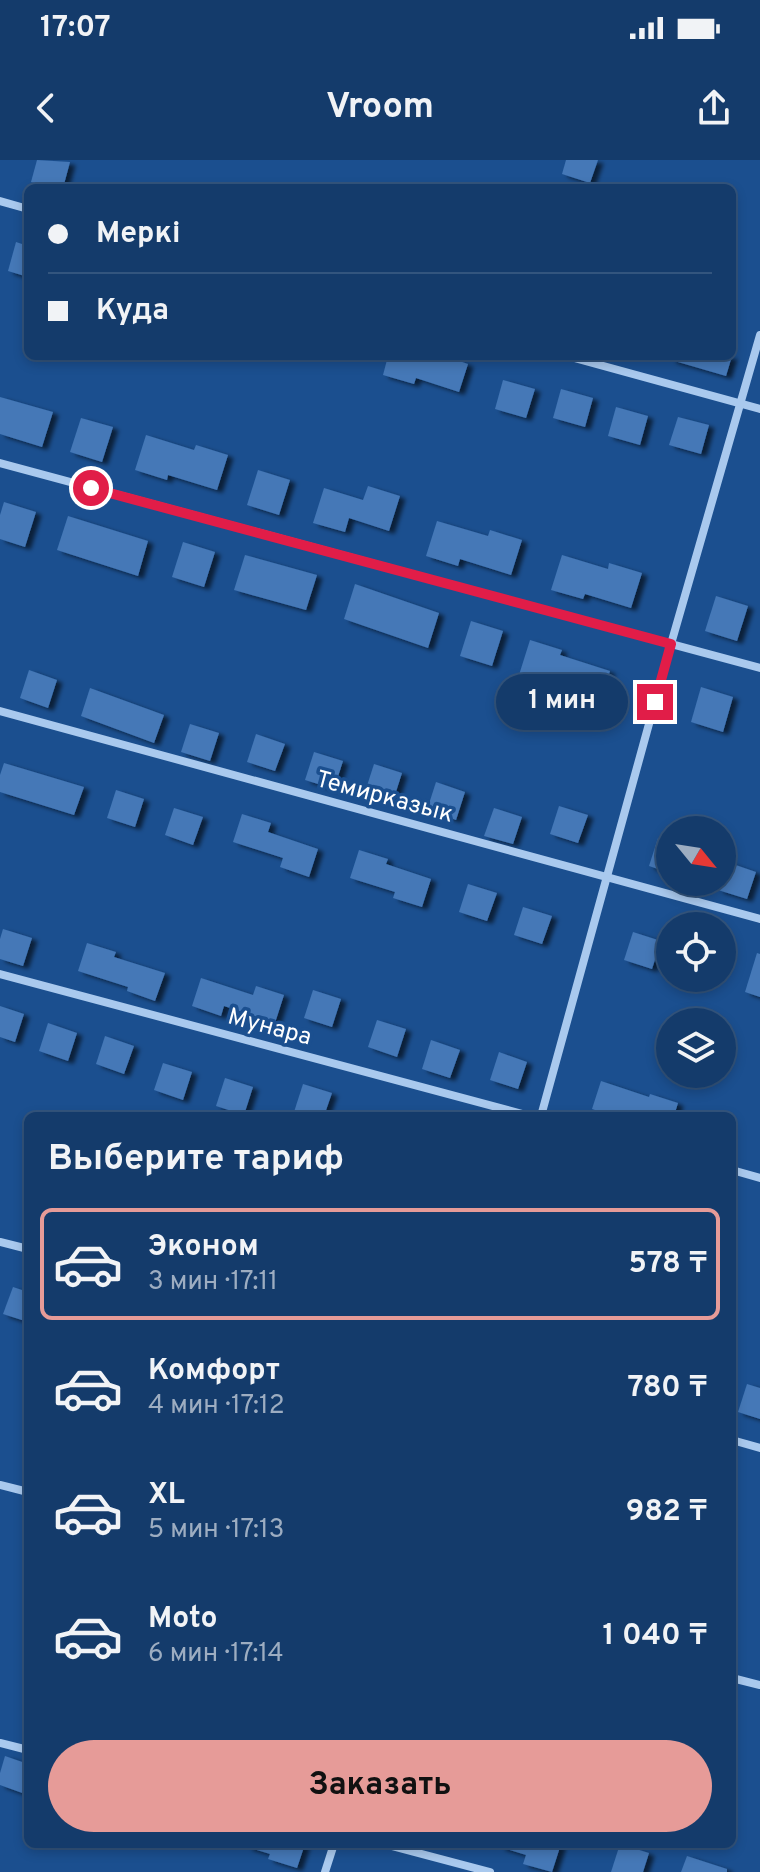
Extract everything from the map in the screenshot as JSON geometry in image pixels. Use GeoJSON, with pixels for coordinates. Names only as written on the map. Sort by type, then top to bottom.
{"type":"FeatureCollection","features":[{"type":"Feature","properties":{"kind":"street"},"geometry":{"type":"LineString","coordinates":[[0,201],[24,208]]}},
{"type":"Feature","properties":{"kind":"street"},"geometry":{"type":"LineString","coordinates":[[542,1112],[760,335]]}},
{"type":"Feature","properties":{"kind":"street"},"geometry":{"type":"LineString","coordinates":[[582,360],[760,409]]}},
{"type":"Feature","properties":{"kind":"street"},"geometry":{"type":"LineString","coordinates":[[0,463],[760,668]]}},
{"type":"Feature","properties":{"kind":"street","name":"Темирказык"},"geometry":{"type":"LineString","coordinates":[[0,711],[760,919]]}},
{"type":"Feature","properties":{"kind":"street","name":"Мунара"},"geometry":{"type":"LineString","coordinates":[[0,974],[515,1112]]}},
{"type":"Feature","properties":{"kind":"street"},"geometry":{"type":"LineString","coordinates":[[736,1171],[760,1178]]}},
{"type":"Feature","properties":{"kind":"street"},"geometry":{"type":"LineString","coordinates":[[0,1242],[24,1248]]}},
{"type":"Feature","properties":{"kind":"street"},"geometry":{"type":"LineString","coordinates":[[736,1441],[760,1448]]}},
{"type":"Feature","properties":{"kind":"street"},"geometry":{"type":"LineString","coordinates":[[0,1485],[24,1491]]}},
{"type":"Feature","properties":{"kind":"street"},"geometry":{"type":"LineString","coordinates":[[736,1679],[760,1685]]}},
{"type":"Feature","properties":{"kind":"street"},"geometry":{"type":"LineString","coordinates":[[0,1743],[24,1749]]}},
{"type":"Feature","properties":{"kind":"street"},"geometry":{"type":"LineString","coordinates":[[325,1872],[333,1848]]}},
{"type":"Feature","properties":{"kind":"street"},"geometry":{"type":"LineString","coordinates":[[399,1848],[490,1872]]}},
{"type":"Feature","properties":{"kind":"building"},"geometry":{"type":"Polygon","coordinates":[[[37,160],[70,162],[64,184],[31,182],[37,160]]]}},
{"type":"Feature","properties":{"kind":"building"},"geometry":{"type":"Polygon","coordinates":[[[566,160],[598,160],[590,183],[562,174],[566,160]]]}},
{"type":"Feature","properties":{"kind":"building"},"geometry":{"type":"Polygon","coordinates":[[[16,242],[24,245],[24,276],[8,271],[16,242]]]}},
{"type":"Feature","properties":{"kind":"building"},"geometry":{"type":"Polygon","coordinates":[[[387,360],[456,360],[468,364],[459,392],[416,378],[414,384],[383,375],[387,360]]]}},
{"type":"Feature","properties":{"kind":"building"},"geometry":{"type":"Polygon","coordinates":[[[671,360],[731,360],[726,376],[671,360]]]}},
{"type":"Feature","properties":{"kind":"building"},"geometry":{"type":"Polygon","coordinates":[[[503,380],[535,389],[526,418],[495,409],[503,380]]]}},
{"type":"Feature","properties":{"kind":"building"},"geometry":{"type":"Polygon","coordinates":[[[561,389],[593,398],[585,427],[553,418],[561,389]]]}},
{"type":"Feature","properties":{"kind":"building"},"geometry":{"type":"Polygon","coordinates":[[[0,397],[53,412],[42,447],[0,434],[0,397]]]}},
{"type":"Feature","properties":{"kind":"building"},"geometry":{"type":"Polygon","coordinates":[[[616,407],[648,416],[640,445],[608,436],[616,407]]]}},
{"type":"Feature","properties":{"kind":"building"},"geometry":{"type":"Polygon","coordinates":[[[678,417],[709,425],[701,454],[669,445],[678,417]]]}},
{"type":"Feature","properties":{"kind":"building"},"geometry":{"type":"Polygon","coordinates":[[[81,418],[113,427],[102,462],[70,452],[81,418]]]}},
{"type":"Feature","properties":{"kind":"building"},"geometry":{"type":"Polygon","coordinates":[[[146,435],[194,450],[196,445],[228,455],[217,490],[168,475],[167,480],[135,470],[146,435]]]}},
{"type":"Feature","properties":{"kind":"building"},"geometry":{"type":"Polygon","coordinates":[[[258,470],[290,480],[279,515],[247,505],[258,470]]]}},
{"type":"Feature","properties":{"kind":"building"},"geometry":{"type":"Polygon","coordinates":[[[368,486],[400,496],[389,531],[349,518],[345,532],[313,523],[324,488],[363,500],[368,486]]]}},
{"type":"Feature","properties":{"kind":"building"},"geometry":{"type":"Polygon","coordinates":[[[4,502],[36,512],[25,547],[0,539],[0,515],[4,502]]]}},
{"type":"Feature","properties":{"kind":"building"},"geometry":{"type":"Polygon","coordinates":[[[68,516],[148,541],[138,576],[57,550],[68,516]]]}},
{"type":"Feature","properties":{"kind":"building"},"geometry":{"type":"Polygon","coordinates":[[[437,521],[488,536],[490,530],[522,540],[511,575],[460,559],[458,566],[426,556],[437,521]]]}},
{"type":"Feature","properties":{"kind":"building"},"geometry":{"type":"Polygon","coordinates":[[[183,542],[215,552],[204,587],[172,577],[183,542]]]}},
{"type":"Feature","properties":{"kind":"building"},"geometry":{"type":"Polygon","coordinates":[[[245,555],[317,575],[306,610],[234,590],[245,555]]]}},
{"type":"Feature","properties":{"kind":"building"},"geometry":{"type":"Polygon","coordinates":[[[562,555],[608,569],[609,563],[642,573],[631,608],[585,594],[583,599],[551,590],[562,555]]]}},
{"type":"Feature","properties":{"kind":"building"},"geometry":{"type":"Polygon","coordinates":[[[355,584],[439,613],[428,648],[344,619],[355,584]]]}},
{"type":"Feature","properties":{"kind":"building"},"geometry":{"type":"Polygon","coordinates":[[[716,596],[748,606],[737,641],[705,631],[716,596]]]}},
{"type":"Feature","properties":{"kind":"building"},"geometry":{"type":"Polygon","coordinates":[[[471,621],[503,631],[492,666],[460,656],[471,621]]]}},
{"type":"Feature","properties":{"kind":"building"},"geometry":{"type":"Polygon","coordinates":[[[530,640],[562,650],[560,655],[610,671],[599,705],[567,695],[569,691],[519,675],[530,640]]]}},
{"type":"Feature","properties":{"kind":"building"},"geometry":{"type":"Polygon","coordinates":[[[29,670],[57,680],[48,708],[20,698],[29,670]]]}},
{"type":"Feature","properties":{"kind":"building"},"geometry":{"type":"Polygon","coordinates":[[[701,687],[733,697],[723,732],[691,722],[701,687]]]}},
{"type":"Feature","properties":{"kind":"building"},"geometry":{"type":"Polygon","coordinates":[[[90,688],[164,715],[154,743],[81,716],[90,688]]]}},
{"type":"Feature","properties":{"kind":"building"},"geometry":{"type":"Polygon","coordinates":[[[190,724],[219,733],[210,761],[181,752],[190,724]]]}},
{"type":"Feature","properties":{"kind":"building"},"geometry":{"type":"Polygon","coordinates":[[[256,734],[285,744],[275,771],[247,762],[256,734]]]}},
{"type":"Feature","properties":{"kind":"building"},"geometry":{"type":"Polygon","coordinates":[[[314,752],[343,761],[334,789],[305,780],[314,752]]]}},
{"type":"Feature","properties":{"kind":"building"},"geometry":{"type":"Polygon","coordinates":[[[4,763],[84,787],[74,815],[0,792],[4,763]]]}},
{"type":"Feature","properties":{"kind":"building"},"geometry":{"type":"Polygon","coordinates":[[[374,764],[402,773],[393,801],[365,792],[374,764]]]}},
{"type":"Feature","properties":{"kind":"building"},"geometry":{"type":"Polygon","coordinates":[[[436,782],[465,792],[456,820],[427,810],[436,782]]]}},
{"type":"Feature","properties":{"kind":"building"},"geometry":{"type":"Polygon","coordinates":[[[116,790],[144,799],[135,827],[107,818],[116,790]]]}},
{"type":"Feature","properties":{"kind":"building"},"geometry":{"type":"Polygon","coordinates":[[[559,806],[588,815],[578,843],[550,834],[559,806]]]}},
{"type":"Feature","properties":{"kind":"building"},"geometry":{"type":"Polygon","coordinates":[[[174,808],[203,817],[193,845],[165,835],[174,808]]]}},
{"type":"Feature","properties":{"kind":"building"},"geometry":{"type":"Polygon","coordinates":[[[494,808],[522,817],[513,844],[484,836],[494,808]]]}},
{"type":"Feature","properties":{"kind":"building"},"geometry":{"type":"Polygon","coordinates":[[[242,814],[271,823],[268,832],[318,849],[309,877],[280,867],[283,858],[233,842],[242,814]]]}},
{"type":"Feature","properties":{"kind":"building"},"geometry":{"type":"Polygon","coordinates":[[[656,844],[656,868],[649,866],[656,844]]]}},
{"type":"Feature","properties":{"kind":"building"},"geometry":{"type":"Polygon","coordinates":[[[359,850],[388,859],[386,864],[431,879],[422,907],[393,898],[395,892],[350,878],[359,850]]]}},
{"type":"Feature","properties":{"kind":"building"},"geometry":{"type":"Polygon","coordinates":[[[736,865],[756,872],[747,899],[736,896],[736,865]]]}},
{"type":"Feature","properties":{"kind":"building"},"geometry":{"type":"Polygon","coordinates":[[[468,884],[497,893],[487,921],[459,912],[468,884]]]}},
{"type":"Feature","properties":{"kind":"building"},"geometry":{"type":"Polygon","coordinates":[[[523,907],[552,916],[542,944],[514,935],[523,907]]]}},
{"type":"Feature","properties":{"kind":"building"},"geometry":{"type":"Polygon","coordinates":[[[3,929],[32,938],[23,966],[0,959],[3,929]]]}},
{"type":"Feature","properties":{"kind":"building"},"geometry":{"type":"Polygon","coordinates":[[[633,932],[656,939],[652,969],[624,960],[633,932]]]}},
{"type":"Feature","properties":{"kind":"building"},"geometry":{"type":"Polygon","coordinates":[[[87,943],[116,952],[114,957],[165,973],[155,1001],[127,991],[128,987],[78,971],[87,943]]]}},
{"type":"Feature","properties":{"kind":"building"},"geometry":{"type":"Polygon","coordinates":[[[757,953],[760,954],[760,997],[745,992],[757,953]]]}},
{"type":"Feature","properties":{"kind":"building"},"geometry":{"type":"Polygon","coordinates":[[[201,978],[253,995],[256,986],[284,995],[275,1023],[224,1006],[221,1016],[192,1006],[201,978]]]}},
{"type":"Feature","properties":{"kind":"building"},"geometry":{"type":"Polygon","coordinates":[[[313,990],[341,999],[332,1027],[304,1018],[313,990]]]}},
{"type":"Feature","properties":{"kind":"building"},"geometry":{"type":"Polygon","coordinates":[[[0,1006],[24,1014],[15,1042],[0,1037],[0,1006]]]}},
{"type":"Feature","properties":{"kind":"building"},"geometry":{"type":"Polygon","coordinates":[[[377,1020],[406,1029],[397,1057],[368,1047],[377,1020]]]}},
{"type":"Feature","properties":{"kind":"building"},"geometry":{"type":"Polygon","coordinates":[[[48,1023],[77,1033],[68,1061],[39,1051],[48,1023]]]}},
{"type":"Feature","properties":{"kind":"building"},"geometry":{"type":"Polygon","coordinates":[[[105,1036],[134,1046],[124,1074],[96,1064],[105,1036]]]}},
{"type":"Feature","properties":{"kind":"building"},"geometry":{"type":"Polygon","coordinates":[[[431,1040],[460,1050],[450,1078],[422,1069],[431,1040]]]}},
{"type":"Feature","properties":{"kind":"building"},"geometry":{"type":"Polygon","coordinates":[[[499,1052],[527,1062],[518,1089],[490,1080],[499,1052]]]}},
{"type":"Feature","properties":{"kind":"building"},"geometry":{"type":"Polygon","coordinates":[[[163,1063],[192,1072],[183,1100],[154,1090],[163,1063]]]}},
{"type":"Feature","properties":{"kind":"building"},"geometry":{"type":"Polygon","coordinates":[[[225,1078],[253,1087],[245,1112],[216,1106],[225,1078]]]}},
{"type":"Feature","properties":{"kind":"building"},"geometry":{"type":"Polygon","coordinates":[[[601,1081],[678,1103],[675,1112],[601,1112],[592,1109],[601,1081]]]}},
{"type":"Feature","properties":{"kind":"building"},"geometry":{"type":"Polygon","coordinates":[[[303,1084],[332,1093],[325,1112],[294,1112],[303,1084]]]}},
{"type":"Feature","properties":{"kind":"building"},"geometry":{"type":"Polygon","coordinates":[[[13,1287],[24,1291],[24,1321],[3,1314],[13,1287]]]}},
{"type":"Feature","properties":{"kind":"building"},"geometry":{"type":"Polygon","coordinates":[[[747,1384],[760,1388],[760,1419],[738,1412],[747,1384]]]}},
{"type":"Feature","properties":{"kind":"building"},"geometry":{"type":"Polygon","coordinates":[[[5,1756],[24,1763],[24,1794],[0,1785],[5,1756]]]}},
{"type":"Feature","properties":{"kind":"building"},"geometry":{"type":"Polygon","coordinates":[[[250,1848],[304,1848],[297,1868],[268,1859],[270,1854],[250,1848]]]}},
{"type":"Feature","properties":{"kind":"building"},"geometry":{"type":"Polygon","coordinates":[[[503,1848],[560,1848],[552,1872],[523,1864],[526,1855],[503,1848]]]}},
{"type":"Feature","properties":{"kind":"building"},"geometry":{"type":"Polygon","coordinates":[[[619,1848],[649,1853],[643,1872],[611,1872],[619,1848]]]}},
{"type":"Feature","properties":{"kind":"building"},"geometry":{"type":"Polygon","coordinates":[[[687,1856],[727,1869],[727,1872],[681,1872],[687,1856]]]}},
{"type":"Feature","properties":{"kind":"route"},"geometry":{"type":"LineString","coordinates":[[91,488],[671,644],[655,702]]}}]}
